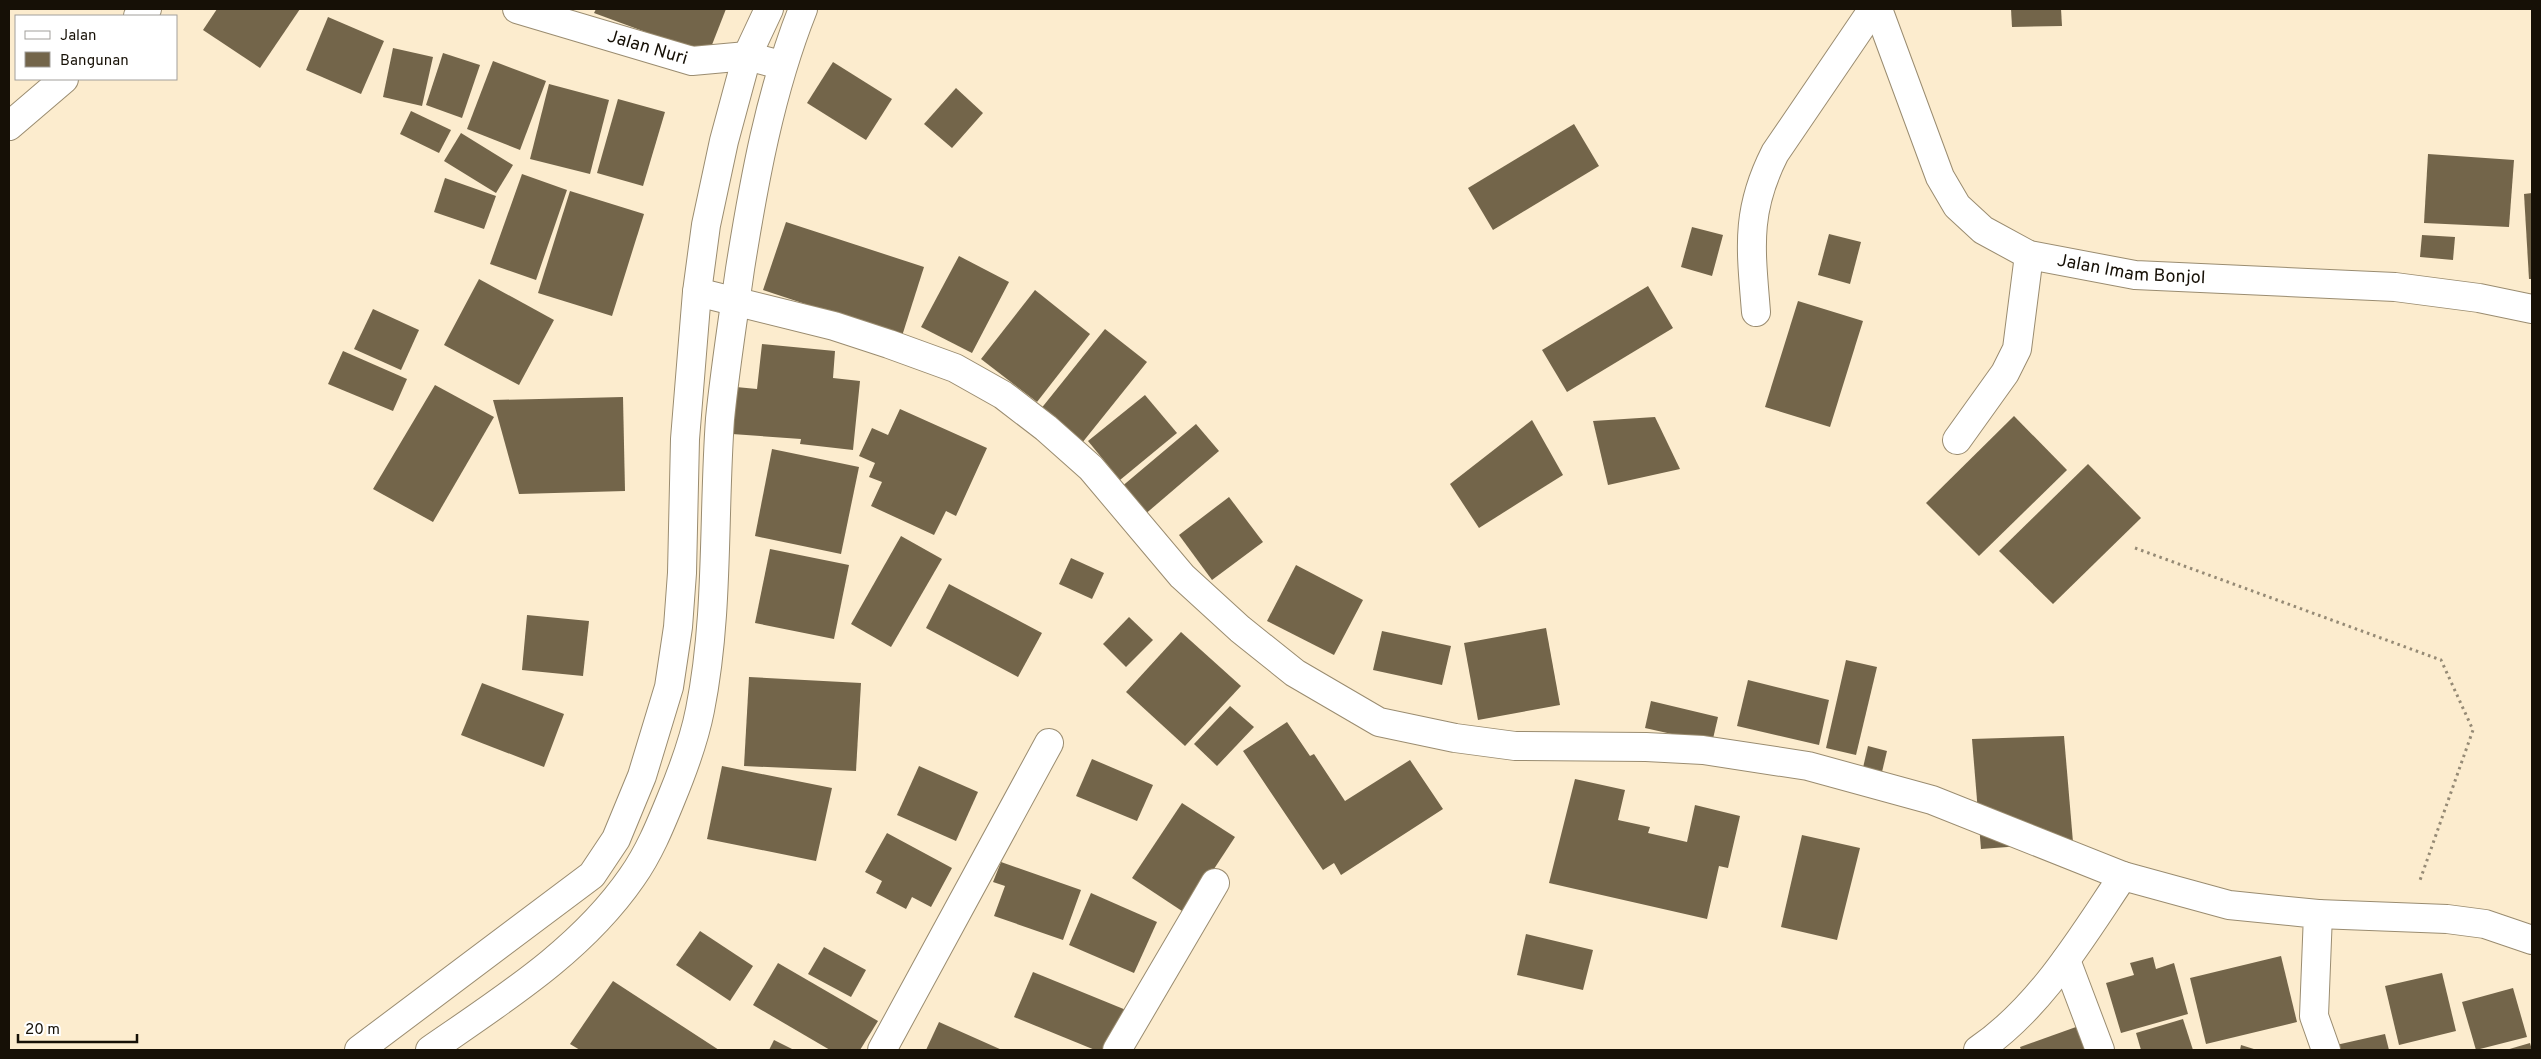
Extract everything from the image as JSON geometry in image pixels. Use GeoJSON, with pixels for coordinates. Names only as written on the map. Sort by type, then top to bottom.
{"type":"FeatureCollection","features":[{"type":"Feature","properties":{"kind":"street","name":"Jalan Nuri"},"geometry":{"type":"LineString","coordinates":[[517,9],[692,61],[747,56],[781,65]]}},
{"type":"Feature","properties":{"kind":"street"},"geometry":{"type":"LineString","coordinates":[[359,1050],[592,875],[616,839],[642,776],[669,687],[678,626],[682,573],[685,439],[697,292],[706,225],[724,141],[747,56],[769,9]]}},
{"type":"Feature","properties":{"kind":"street"},"geometry":{"type":"LineString","coordinates":[[430,1050],[527,984],[605,912],[633,876],[656,836],[691,747],[700,712],[711,625],[721,417],[750,203],[781,65],[803,9]]}},
{"type":"Feature","properties":{"kind":"street"},"geometry":{"type":"LineString","coordinates":[[1756,312],[1750,240],[1763,177],[1775,153],[1873,9]]}},
{"type":"Feature","properties":{"kind":"street","name":"Jalan Imam Bonjol"},"geometry":{"type":"LineString","coordinates":[[1878,9],[1940,177],[1957,206],[1983,230],[2029,255],[2135,275],[2395,287],[2479,298],[2532,309]]}},
{"type":"Feature","properties":{"kind":"street"},"geometry":{"type":"LineString","coordinates":[[9,126],[55,87]]}},
{"type":"Feature","properties":{"kind":"street"},"geometry":{"type":"LineString","coordinates":[[1957,440],[2005,373],[2017,349],[2029,255]]}},
{"type":"Feature","properties":{"kind":"street"},"geometry":{"type":"LineString","coordinates":[[697,292],[736,299],[834,326],[889,344],[955,368],[1003,395],[1046,428],[1091,468],[1182,576],[1240,628],[1294,673],[1379,722],[1455,738],[1515,746],[1646,747],[1703,750],[1808,766],[1932,800],[2123,876],[2229,906],[2318,914],[2448,919],[2485,924],[2532,940]]}},
{"type":"Feature","properties":{"kind":"street"},"geometry":{"type":"LineString","coordinates":[[882,1050],[1049,743]]}},
{"type":"Feature","properties":{"kind":"street"},"geometry":{"type":"LineString","coordinates":[[1978,1050],[2016,1020],[2066,960],[2123,876]]}},
{"type":"Feature","properties":{"kind":"street"},"geometry":{"type":"LineString","coordinates":[[1116,1050],[1215,883]]}},
{"type":"Feature","properties":{"kind":"street"},"geometry":{"type":"LineString","coordinates":[[2318,914],[2314,1016],[2326,1050]]}},
{"type":"Feature","properties":{"kind":"street"},"geometry":{"type":"LineString","coordinates":[[2066,960],[2100,1050]]}},
{"type":"Feature","properties":{"kind":"path"},"geometry":{"type":"LineString","coordinates":[[2135,548],[2441,660],[2473,730],[2407,917]]}},
{"type":"Feature","properties":{"kind":"building"},"geometry":{"type":"Polygon","coordinates":[[[217,9],[300,9],[260,68],[203,30],[217,9]]]}},
{"type":"Feature","properties":{"kind":"building"},"geometry":{"type":"Polygon","coordinates":[[[596,9],[726,9],[708,55],[594,13],[596,9]]]}},
{"type":"Feature","properties":{"kind":"building"},"geometry":{"type":"Polygon","coordinates":[[[2011,9],[2061,9],[2062,26],[2012,27],[2011,9]]]}},
{"type":"Feature","properties":{"kind":"building"},"geometry":{"type":"Polygon","coordinates":[[[328,17],[384,41],[361,94],[306,70],[328,17]]]}},
{"type":"Feature","properties":{"kind":"building"},"geometry":{"type":"Polygon","coordinates":[[[393,48],[433,57],[422,106],[383,97],[393,48]]]}},
{"type":"Feature","properties":{"kind":"building"},"geometry":{"type":"Polygon","coordinates":[[[443,53],[480,65],[462,118],[426,105],[443,53]]]}},
{"type":"Feature","properties":{"kind":"building"},"geometry":{"type":"Polygon","coordinates":[[[493,61],[546,81],[520,150],[467,129],[493,61]]]}},
{"type":"Feature","properties":{"kind":"building"},"geometry":{"type":"Polygon","coordinates":[[[833,62],[892,99],[866,140],[807,103],[833,62]]]}},
{"type":"Feature","properties":{"kind":"building"},"geometry":{"type":"Polygon","coordinates":[[[549,84],[609,100],[590,174],[530,159],[549,84]]]}},
{"type":"Feature","properties":{"kind":"building"},"geometry":{"type":"Polygon","coordinates":[[[956,88],[983,113],[952,148],[924,124],[956,88]]]}},
{"type":"Feature","properties":{"kind":"building"},"geometry":{"type":"Polygon","coordinates":[[[618,99],[665,112],[643,186],[597,173],[618,99]]]}},
{"type":"Feature","properties":{"kind":"building"},"geometry":{"type":"Polygon","coordinates":[[[411,111],[451,130],[439,153],[400,134],[411,111]]]}},
{"type":"Feature","properties":{"kind":"building"},"geometry":{"type":"Polygon","coordinates":[[[1574,124],[1599,166],[1493,230],[1468,188],[1574,124]]]}},
{"type":"Feature","properties":{"kind":"building"},"geometry":{"type":"Polygon","coordinates":[[[461,133],[513,165],[496,193],[444,161],[461,133]]]}},
{"type":"Feature","properties":{"kind":"building"},"geometry":{"type":"Polygon","coordinates":[[[2428,154],[2514,160],[2509,227],[2424,223],[2428,154]]]}},
{"type":"Feature","properties":{"kind":"building"},"geometry":{"type":"Polygon","coordinates":[[[522,174],[567,190],[536,280],[490,264],[522,174]]]}},
{"type":"Feature","properties":{"kind":"building"},"geometry":{"type":"Polygon","coordinates":[[[445,178],[496,196],[484,229],[434,212],[445,178]]]}},
{"type":"Feature","properties":{"kind":"building"},"geometry":{"type":"Polygon","coordinates":[[[570,191],[644,214],[612,316],[538,293],[570,191]]]}},
{"type":"Feature","properties":{"kind":"building"},"geometry":{"type":"Polygon","coordinates":[[[2532,193],[2532,279],[2529,279],[2524,194],[2532,193]]]}},
{"type":"Feature","properties":{"kind":"building"},"geometry":{"type":"Polygon","coordinates":[[[786,222],[924,267],[902,336],[763,290],[786,222]]]}},
{"type":"Feature","properties":{"kind":"building"},"geometry":{"type":"Polygon","coordinates":[[[1692,227],[1723,235],[1712,276],[1681,267],[1692,227]]]}},
{"type":"Feature","properties":{"kind":"building"},"geometry":{"type":"Polygon","coordinates":[[[1829,234],[1861,242],[1850,284],[1818,275],[1829,234]]]}},
{"type":"Feature","properties":{"kind":"building"},"geometry":{"type":"Polygon","coordinates":[[[2422,235],[2455,237],[2453,260],[2420,257],[2422,235]]]}},
{"type":"Feature","properties":{"kind":"building"},"geometry":{"type":"Polygon","coordinates":[[[959,256],[1009,282],[972,353],[921,327],[959,256]]]}},
{"type":"Feature","properties":{"kind":"building"},"geometry":{"type":"Polygon","coordinates":[[[479,279],[554,320],[519,385],[444,345],[479,279]]]}},
{"type":"Feature","properties":{"kind":"building"},"geometry":{"type":"Polygon","coordinates":[[[1648,286],[1673,328],[1567,392],[1542,350],[1648,286]]]}},
{"type":"Feature","properties":{"kind":"building"},"geometry":{"type":"Polygon","coordinates":[[[1035,290],[1090,334],[1037,402],[981,359],[1035,290]]]}},
{"type":"Feature","properties":{"kind":"building"},"geometry":{"type":"Polygon","coordinates":[[[1798,301],[1863,321],[1830,427],[1765,407],[1798,301]]]}},
{"type":"Feature","properties":{"kind":"building"},"geometry":{"type":"Polygon","coordinates":[[[373,309],[419,330],[401,370],[354,349],[373,309]]]}},
{"type":"Feature","properties":{"kind":"building"},"geometry":{"type":"Polygon","coordinates":[[[1105,329],[1147,362],[1082,443],[1040,410],[1105,329]]]}},
{"type":"Feature","properties":{"kind":"building"},"geometry":{"type":"Polygon","coordinates":[[[762,344],[835,351],[833,378],[860,381],[853,450],[800,444],[801,439],[732,434],[736,387],[757,389],[762,344]]]}},
{"type":"Feature","properties":{"kind":"building"},"geometry":{"type":"Polygon","coordinates":[[[343,351],[407,379],[393,411],[328,384],[343,351]]]}},
{"type":"Feature","properties":{"kind":"building"},"geometry":{"type":"Polygon","coordinates":[[[435,385],[494,417],[433,522],[373,489],[435,385]]]}},
{"type":"Feature","properties":{"kind":"building"},"geometry":{"type":"Polygon","coordinates":[[[1145,395],[1177,433],[1120,480],[1088,441],[1145,395]]]}},
{"type":"Feature","properties":{"kind":"building"},"geometry":{"type":"Polygon","coordinates":[[[623,397],[625,491],[519,494],[493,400],[623,397]]]}},
{"type":"Feature","properties":{"kind":"building"},"geometry":{"type":"Polygon","coordinates":[[[900,409],[987,448],[956,516],[946,511],[934,535],[871,506],[882,482],[869,477],[875,463],[859,456],[872,428],[888,435],[900,409]]]}},
{"type":"Feature","properties":{"kind":"building"},"geometry":{"type":"Polygon","coordinates":[[[2014,416],[2067,470],[1979,556],[1926,503],[2014,416]]]}},
{"type":"Feature","properties":{"kind":"building"},"geometry":{"type":"Polygon","coordinates":[[[1655,417],[1680,469],[1608,485],[1593,421],[1655,417]]]}},
{"type":"Feature","properties":{"kind":"building"},"geometry":{"type":"Polygon","coordinates":[[[1532,420],[1563,475],[1479,528],[1450,484],[1532,420]]]}},
{"type":"Feature","properties":{"kind":"building"},"geometry":{"type":"Polygon","coordinates":[[[1196,424],[1219,451],[1143,516],[1120,488],[1196,424]]]}},
{"type":"Feature","properties":{"kind":"building"},"geometry":{"type":"Polygon","coordinates":[[[772,449],[859,467],[841,554],[755,536],[772,449]]]}},
{"type":"Feature","properties":{"kind":"building"},"geometry":{"type":"Polygon","coordinates":[[[2088,464],[2141,518],[2053,604],[1999,551],[2088,464]]]}},
{"type":"Feature","properties":{"kind":"building"},"geometry":{"type":"Polygon","coordinates":[[[1229,497],[1263,542],[1212,580],[1179,535],[1229,497]]]}},
{"type":"Feature","properties":{"kind":"building"},"geometry":{"type":"Polygon","coordinates":[[[901,536],[942,559],[891,647],[851,624],[901,536]]]}},
{"type":"Feature","properties":{"kind":"building"},"geometry":{"type":"Polygon","coordinates":[[[770,549],[849,565],[834,639],[755,623],[770,549]]]}},
{"type":"Feature","properties":{"kind":"building"},"geometry":{"type":"Polygon","coordinates":[[[1071,558],[1104,573],[1092,599],[1059,584],[1071,558]]]}},
{"type":"Feature","properties":{"kind":"building"},"geometry":{"type":"Polygon","coordinates":[[[1296,565],[1363,600],[1334,655],[1267,621],[1296,565]]]}},
{"type":"Feature","properties":{"kind":"building"},"geometry":{"type":"Polygon","coordinates":[[[949,584],[1042,633],[1018,677],[926,628],[949,584]]]}},
{"type":"Feature","properties":{"kind":"building"},"geometry":{"type":"Polygon","coordinates":[[[527,615],[589,621],[583,676],[522,670],[527,615]]]}},
{"type":"Feature","properties":{"kind":"building"},"geometry":{"type":"Polygon","coordinates":[[[1129,617],[1153,640],[1126,667],[1103,644],[1129,617]]]}},
{"type":"Feature","properties":{"kind":"building"},"geometry":{"type":"Polygon","coordinates":[[[1546,628],[1560,705],[1478,720],[1464,643],[1546,628]]]}},
{"type":"Feature","properties":{"kind":"building"},"geometry":{"type":"Polygon","coordinates":[[[1382,631],[1451,646],[1442,685],[1373,670],[1382,631]]]}},
{"type":"Feature","properties":{"kind":"building"},"geometry":{"type":"Polygon","coordinates":[[[1181,632],[1241,686],[1185,746],[1126,692],[1181,632]]]}},
{"type":"Feature","properties":{"kind":"building"},"geometry":{"type":"Polygon","coordinates":[[[1846,660],[1877,667],[1856,755],[1826,748],[1846,660]]]}},
{"type":"Feature","properties":{"kind":"building"},"geometry":{"type":"Polygon","coordinates":[[[749,677],[861,683],[856,771],[744,766],[749,677]]]}},
{"type":"Feature","properties":{"kind":"building"},"geometry":{"type":"Polygon","coordinates":[[[1748,680],[1829,700],[1819,745],[1737,726],[1748,680]]]}},
{"type":"Feature","properties":{"kind":"building"},"geometry":{"type":"Polygon","coordinates":[[[482,683],[564,714],[544,767],[461,735],[482,683]]]}},
{"type":"Feature","properties":{"kind":"building"},"geometry":{"type":"Polygon","coordinates":[[[1651,701],[1718,717],[1712,743],[1645,728],[1651,701]]]}},
{"type":"Feature","properties":{"kind":"building"},"geometry":{"type":"Polygon","coordinates":[[[1230,706],[1254,727],[1217,766],[1194,744],[1230,706]]]}},
{"type":"Feature","properties":{"kind":"building"},"geometry":{"type":"Polygon","coordinates":[[[1287,722],[1310,756],[1314,754],[1345,801],[1410,760],[1443,809],[1341,875],[1334,863],[1323,870],[1243,751],[1287,722]]]}},
{"type":"Feature","properties":{"kind":"building"},"geometry":{"type":"Polygon","coordinates":[[[2064,736],[2073,842],[1981,849],[1972,739],[2064,736]]]}},
{"type":"Feature","properties":{"kind":"building"},"geometry":{"type":"Polygon","coordinates":[[[1868,746],[1887,751],[1881,776],[1862,772],[1868,746]]]}},
{"type":"Feature","properties":{"kind":"building"},"geometry":{"type":"Polygon","coordinates":[[[1092,759],[1153,785],[1137,821],[1076,796],[1092,759]]]}},
{"type":"Feature","properties":{"kind":"building"},"geometry":{"type":"Polygon","coordinates":[[[722,766],[832,788],[816,861],[707,839],[722,766]]]}},
{"type":"Feature","properties":{"kind":"building"},"geometry":{"type":"Polygon","coordinates":[[[919,766],[978,792],[956,841],[897,815],[919,766]]]}},
{"type":"Feature","properties":{"kind":"building"},"geometry":{"type":"Polygon","coordinates":[[[1575,779],[1625,790],[1618,820],[1650,827],[1648,833],[1687,842],[1695,805],[1740,816],[1728,868],[1719,866],[1707,919],[1549,883],[1575,779]]]}},
{"type":"Feature","properties":{"kind":"building"},"geometry":{"type":"Polygon","coordinates":[[[1182,803],[1235,837],[1185,913],[1132,878],[1182,803]]]}},
{"type":"Feature","properties":{"kind":"building"},"geometry":{"type":"Polygon","coordinates":[[[887,833],[952,868],[931,907],[912,897],[906,909],[876,893],[882,881],[865,872],[887,833]]]}},
{"type":"Feature","properties":{"kind":"building"},"geometry":{"type":"Polygon","coordinates":[[[1802,835],[1860,848],[1837,940],[1781,927],[1802,835]]]}},
{"type":"Feature","properties":{"kind":"building"},"geometry":{"type":"Polygon","coordinates":[[[1001,862],[1081,890],[1063,940],[994,916],[1005,886],[993,882],[1001,862]]]}},
{"type":"Feature","properties":{"kind":"building"},"geometry":{"type":"Polygon","coordinates":[[[1091,893],[1157,922],[1134,973],[1069,945],[1091,893]]]}},
{"type":"Feature","properties":{"kind":"building"},"geometry":{"type":"Polygon","coordinates":[[[700,931],[753,966],[730,1001],[676,965],[700,931]]]}},
{"type":"Feature","properties":{"kind":"building"},"geometry":{"type":"Polygon","coordinates":[[[1526,934],[1593,950],[1583,990],[1517,975],[1526,934]]]}},
{"type":"Feature","properties":{"kind":"building"},"geometry":{"type":"Polygon","coordinates":[[[824,947],[866,970],[851,997],[808,974],[824,947]]]}},
{"type":"Feature","properties":{"kind":"building"},"geometry":{"type":"Polygon","coordinates":[[[2281,956],[2297,1022],[2206,1044],[2190,978],[2281,956]]]}},
{"type":"Feature","properties":{"kind":"building"},"geometry":{"type":"Polygon","coordinates":[[[2153,957],[2156,969],[2174,963],[2188,1014],[2121,1033],[2106,983],[2134,975],[2130,963],[2153,957]]]}},
{"type":"Feature","properties":{"kind":"building"},"geometry":{"type":"Polygon","coordinates":[[[778,963],[878,1021],[860,1050],[830,1050],[753,1005],[778,963]]]}},
{"type":"Feature","properties":{"kind":"building"},"geometry":{"type":"Polygon","coordinates":[[[1033,972],[1126,1010],[1109,1050],[1095,1050],[1014,1017],[1033,972]]]}},
{"type":"Feature","properties":{"kind":"building"},"geometry":{"type":"Polygon","coordinates":[[[2442,973],[2456,1031],[2399,1045],[2385,986],[2442,973]]]}},
{"type":"Feature","properties":{"kind":"building"},"geometry":{"type":"Polygon","coordinates":[[[613,981],[719,1050],[580,1050],[570,1044],[613,981]]]}},
{"type":"Feature","properties":{"kind":"building"},"geometry":{"type":"Polygon","coordinates":[[[2513,988],[2527,1037],[2476,1050],[2462,1002],[2513,988]]]}},
{"type":"Feature","properties":{"kind":"building"},"geometry":{"type":"Polygon","coordinates":[[[2183,1019],[2193,1050],[2141,1050],[2136,1033],[2183,1019]]]}},
{"type":"Feature","properties":{"kind":"building"},"geometry":{"type":"Polygon","coordinates":[[[939,1022],[1002,1050],[926,1050],[939,1022]]]}},
{"type":"Feature","properties":{"kind":"building"},"geometry":{"type":"Polygon","coordinates":[[[2076,1027],[2085,1050],[2021,1050],[2020,1047],[2076,1027]]]}},
{"type":"Feature","properties":{"kind":"building"},"geometry":{"type":"Polygon","coordinates":[[[2385,1034],[2389,1050],[2337,1050],[2336,1045],[2385,1034]]]}},
{"type":"Feature","properties":{"kind":"building"},"geometry":{"type":"Polygon","coordinates":[[[774,1040],[794,1050],[769,1050],[774,1040]]]}},
{"type":"Feature","properties":{"kind":"building"},"geometry":{"type":"Polygon","coordinates":[[[2530,1043],[2532,1050],[2506,1050],[2530,1043]]]}},
{"type":"Feature","properties":{"kind":"building"},"geometry":{"type":"Polygon","coordinates":[[[2241,1045],[2257,1050],[2240,1050],[2241,1045]]]}}]}
